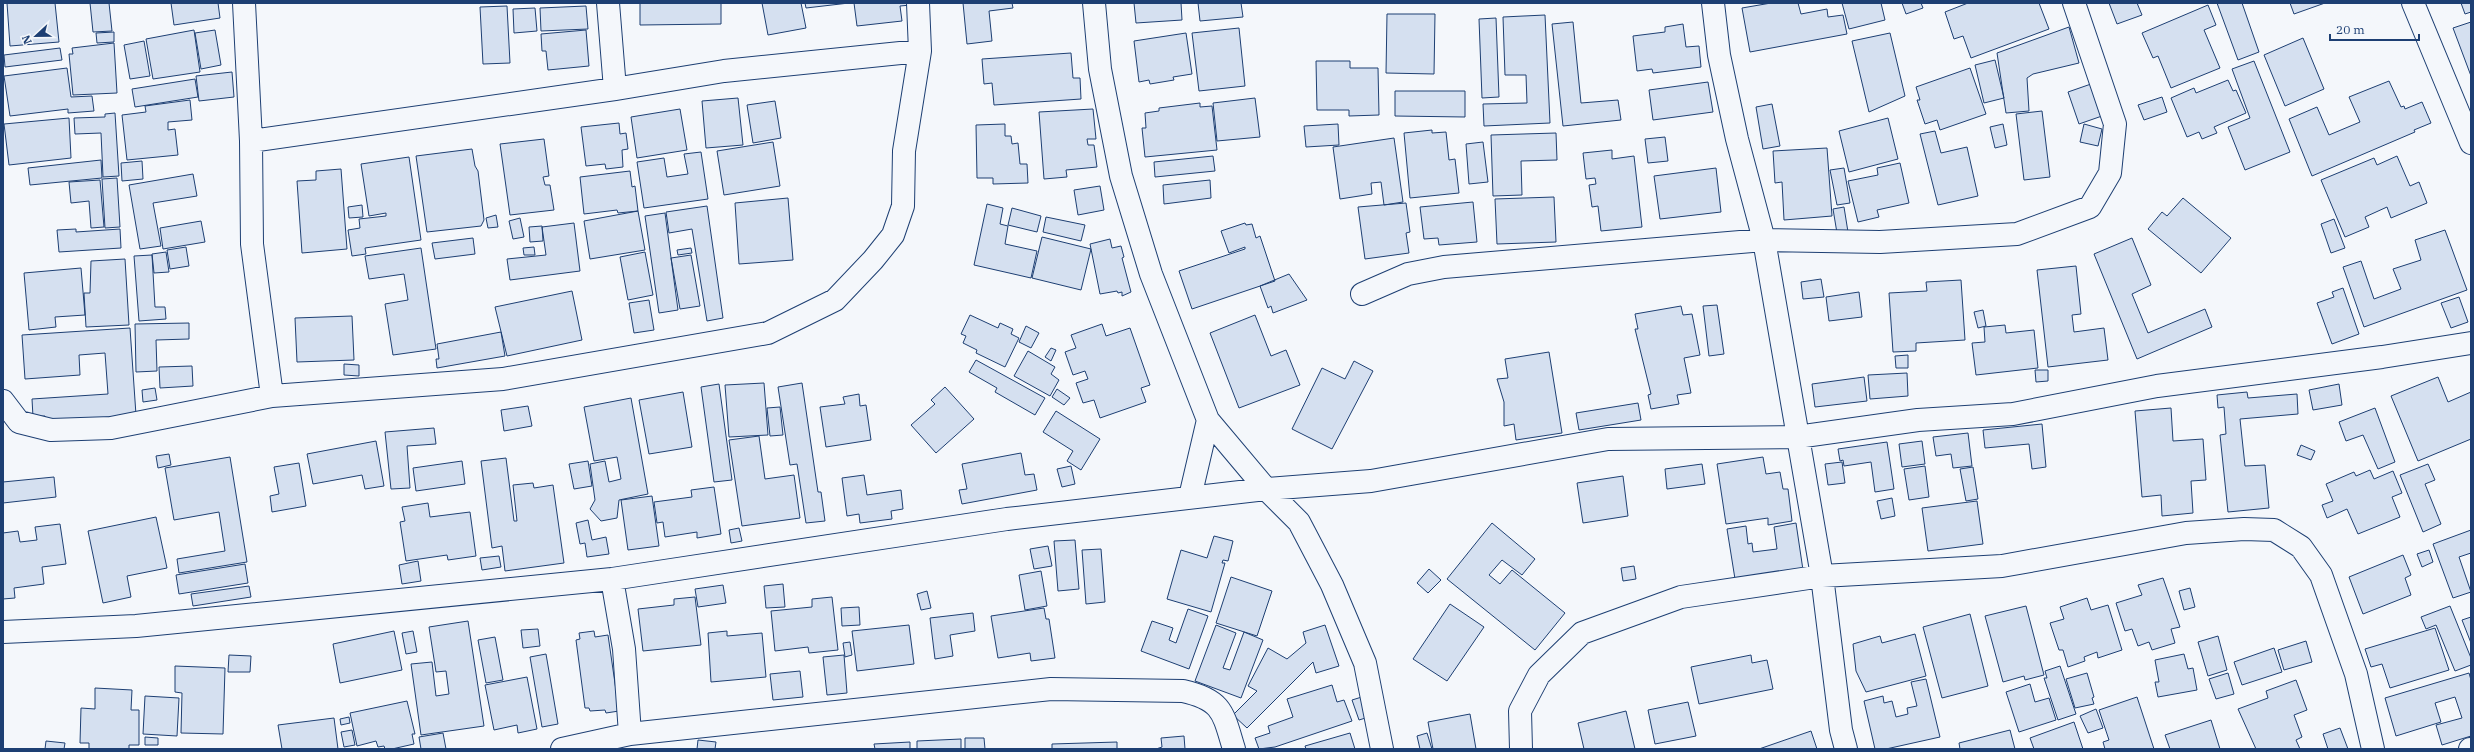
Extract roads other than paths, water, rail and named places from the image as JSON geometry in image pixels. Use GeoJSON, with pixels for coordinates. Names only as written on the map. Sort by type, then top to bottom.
{"type":"FeatureCollection","features":[{"type":"Feature","properties":{"kind":"street"},"geometry":{"type":"LineString","coordinates":[[244,3],[251,141],[252,244],[272,396]]}},
{"type":"Feature","properties":{"kind":"street"},"geometry":{"type":"LineString","coordinates":[[608,3],[615,89]]}},
{"type":"Feature","properties":{"kind":"street"},"geometry":{"type":"LineString","coordinates":[[3,401],[19,422],[51,430],[111,428],[272,396],[503,379],[768,333],[835,300],[873,260],[893,235],[903,206],[904,151],[920,51],[918,3]]}},
{"type":"Feature","properties":{"kind":"street"},"geometry":{"type":"LineString","coordinates":[[1094,3],[1100,69],[1121,176],[1151,274],[1208,420],[1266,489],[1299,522],[1332,585],[1365,663],[1382,749]]}},
{"type":"Feature","properties":{"kind":"street"},"geometry":{"type":"LineString","coordinates":[[1713,3],[1719,55],[1749,188],[1764,240],[1822,576],[1840,730],[1846,749]]}},
{"type":"Feature","properties":{"kind":"street"},"geometry":{"type":"LineString","coordinates":[[1362,294],[1408,274],[1444,267],[1764,240],[1880,242],[2017,234],[2090,207],[2110,173],[2114,124],[2074,3]]}},
{"type":"Feature","properties":{"kind":"street"},"geometry":{"type":"LineString","coordinates":[[2413,3],[2471,141]]}},
{"type":"Feature","properties":{"kind":"street"},"geometry":{"type":"LineString","coordinates":[[251,141],[615,89],[724,71],[920,51]]}},
{"type":"Feature","properties":{"kind":"street"},"geometry":{"type":"LineString","coordinates":[[3,632],[136,626],[612,579],[1007,519],[1266,489],[1371,481],[1608,439],[1797,437],[1918,420],[2013,414],[2157,386],[2382,357],[2471,343]]}},
{"type":"Feature","properties":{"kind":"street"},"geometry":{"type":"LineString","coordinates":[[1190,497],[1208,420]]}},
{"type":"Feature","properties":{"kind":"street"},"geometry":{"type":"LineString","coordinates":[[1521,749],[1520,711],[1539,675],[1582,633],[1681,597],[1822,576],[2002,566],[2186,533],[2244,529],[2274,530],[2301,547],[2321,575],[2356,674],[2373,749]]}},
{"type":"Feature","properties":{"kind":"street"},"geometry":{"type":"LineString","coordinates":[[612,579],[624,649],[630,734]]}},
{"type":"Feature","properties":{"kind":"street"},"geometry":{"type":"LineString","coordinates":[[562,749],[630,734],[1051,689],[1175,691],[1199,695],[1218,706],[1223,712],[1234,749]]}}]}
